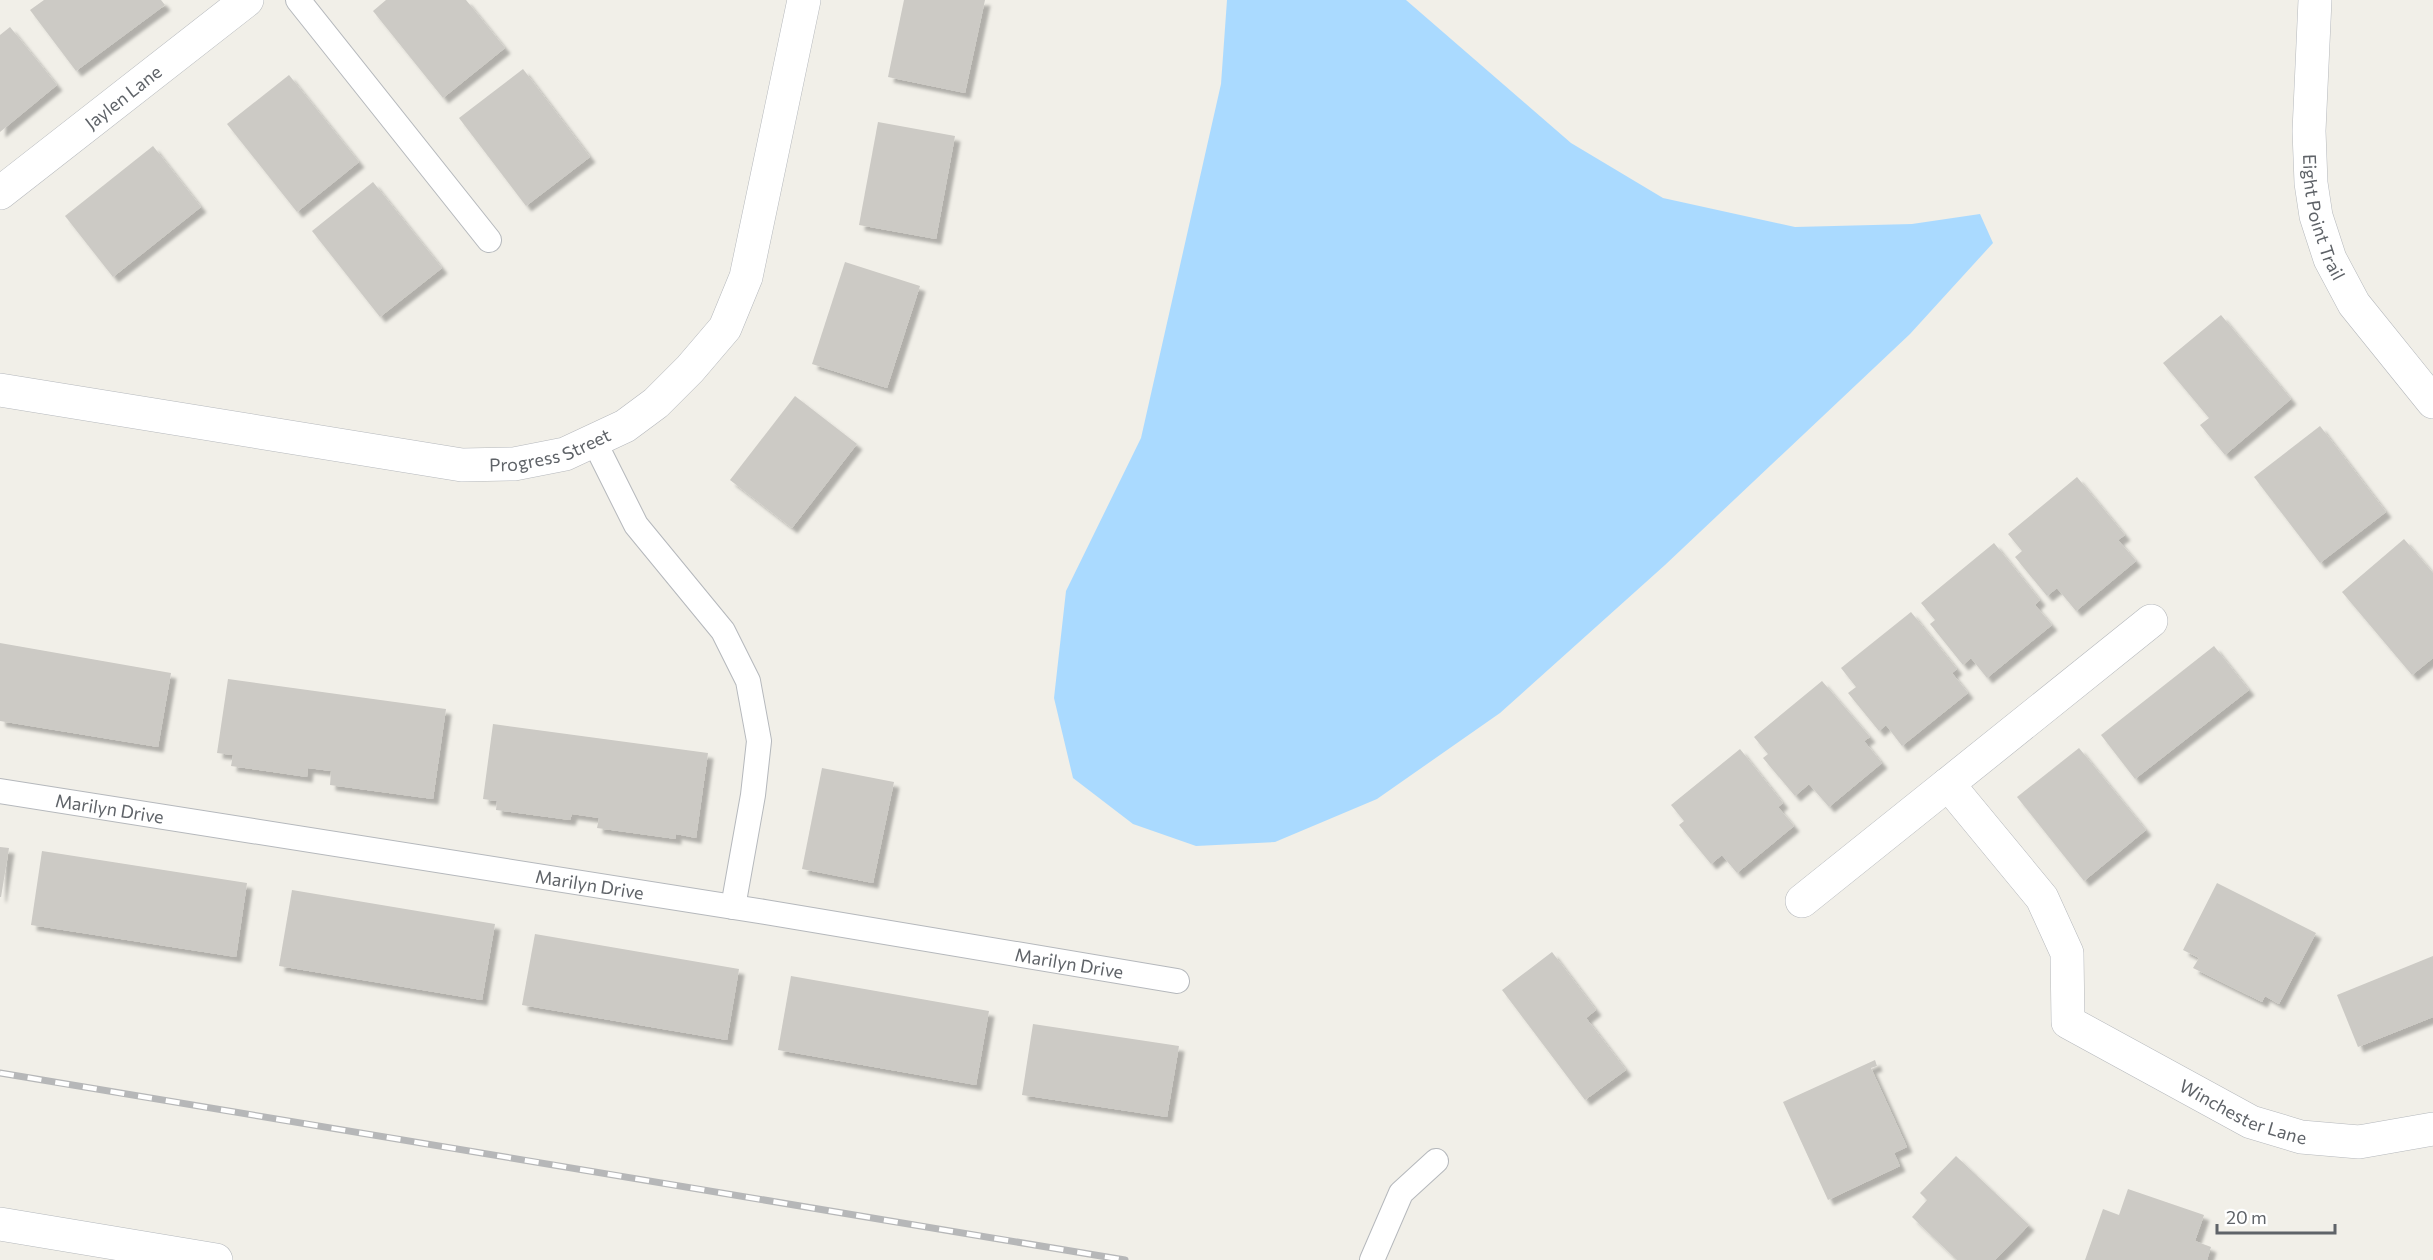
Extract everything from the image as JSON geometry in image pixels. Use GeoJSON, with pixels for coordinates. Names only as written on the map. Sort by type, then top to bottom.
{"type":"FeatureCollection","features":[{"type":"Feature","properties":{"kind":"street","name":"Jaylen Lane"},"geometry":{"type":"LineString","coordinates":[[0,194],[247,0]]}},
{"type":"Feature","properties":{"kind":"street","name":"Progress Street"},"geometry":{"type":"LineString","coordinates":[[0,390],[462,465],[514,464],[565,454],[625,426],[656,403],[690,369],[725,328],[746,278],[804,0]]}},
{"type":"Feature","properties":{"kind":"street","name":"Eight Point Trail"},"geometry":{"type":"LineString","coordinates":[[2315,0],[2309,131],[2311,183],[2316,216],[2330,259],[2355,304],[2433,402]]}},
{"type":"Feature","properties":{"kind":"street"},"geometry":{"type":"LineString","coordinates":[[1802,901],[2151,621]]}},
{"type":"Feature","properties":{"kind":"street","name":"Winchester Lane"},"geometry":{"type":"LineString","coordinates":[[1948,784],[2042,898],[2067,954],[2068,1023],[2251,1122],[2301,1137],[2359,1142],[2433,1129]]}},
{"type":"Feature","properties":{"kind":"street"},"geometry":{"type":"LineString","coordinates":[[0,1224],[216,1260]]}},
{"type":"Feature","properties":{"kind":"lane"},"geometry":{"type":"LineString","coordinates":[[298,0],[489,240]]}},
{"type":"Feature","properties":{"kind":"lane"},"geometry":{"type":"LineString","coordinates":[[594,441],[636,525],[723,631],[748,681],[759,741],[753,795],[733,907]]}},
{"type":"Feature","properties":{"kind":"lane","name":"Marilyn Drive"},"geometry":{"type":"LineString","coordinates":[[0,791],[733,907],[1177,981]]}},
{"type":"Feature","properties":{"kind":"lane"},"geometry":{"type":"LineString","coordinates":[[1372,1260],[1401,1193],[1436,1161]]}},
{"type":"Feature","properties":{"kind":"water"},"geometry":{"type":"Polygon","coordinates":[[[1227,0],[1406,0],[1571,143],[1663,198],[1795,227],[1912,224],[1980,214],[1993,243],[1910,334],[1665,565],[1500,713],[1377,799],[1275,842],[1196,846],[1133,824],[1073,778],[1054,698],[1066,591],[1141,438],[1221,84],[1227,0]]]}},
{"type":"Feature","properties":{"kind":"building"},"geometry":{"type":"Polygon","coordinates":[[[44,0],[161,0],[165,5],[76,71],[30,10],[44,0]]]}},
{"type":"Feature","properties":{"kind":"building"},"geometry":{"type":"Polygon","coordinates":[[[386,0],[466,0],[505,48],[443,98],[373,11],[386,0]]]}},
{"type":"Feature","properties":{"kind":"building"},"geometry":{"type":"Polygon","coordinates":[[[904,0],[985,0],[965,93],[888,77],[904,0]]]}},
{"type":"Feature","properties":{"kind":"building"},"geometry":{"type":"Polygon","coordinates":[[[10,27],[57,85],[0,132],[0,35],[10,27]]]}},
{"type":"Feature","properties":{"kind":"building"},"geometry":{"type":"Polygon","coordinates":[[[523,69],[590,157],[526,206],[459,118],[523,69]]]}},
{"type":"Feature","properties":{"kind":"building"},"geometry":{"type":"Polygon","coordinates":[[[289,75],[359,162],[297,212],[227,124],[289,75]]]}},
{"type":"Feature","properties":{"kind":"building"},"geometry":{"type":"Polygon","coordinates":[[[878,122],[955,136],[936,239],[859,225],[878,122]]]}},
{"type":"Feature","properties":{"kind":"building"},"geometry":{"type":"Polygon","coordinates":[[[153,146],[201,207],[113,277],[65,216],[153,146]]]}},
{"type":"Feature","properties":{"kind":"building"},"geometry":{"type":"Polygon","coordinates":[[[373,182],[442,268],[380,317],[312,231],[373,182]]]}},
{"type":"Feature","properties":{"kind":"building"},"geometry":{"type":"Polygon","coordinates":[[[845,262],[920,286],[887,388],[812,364],[845,262]]]}},
{"type":"Feature","properties":{"kind":"building"},"geometry":{"type":"Polygon","coordinates":[[[2221,315],[2291,399],[2225,455],[2200,425],[2209,418],[2163,363],[2221,315]]]}},
{"type":"Feature","properties":{"kind":"building"},"geometry":{"type":"Polygon","coordinates":[[[795,396],[857,444],[792,528],[730,480],[795,396]]]}},
{"type":"Feature","properties":{"kind":"building"},"geometry":{"type":"Polygon","coordinates":[[[2320,426],[2386,512],[2320,563],[2254,477],[2320,426]]]}},
{"type":"Feature","properties":{"kind":"building"},"geometry":{"type":"Polygon","coordinates":[[[2077,477],[2125,535],[2118,540],[2136,561],[2076,611],[2057,588],[2047,596],[2015,557],[2022,551],[2008,534],[2077,477]]]}},
{"type":"Feature","properties":{"kind":"building"},"geometry":{"type":"Polygon","coordinates":[[[2404,539],[2433,573],[2433,658],[2412,675],[2342,592],[2404,539]]]}},
{"type":"Feature","properties":{"kind":"building"},"geometry":{"type":"Polygon","coordinates":[[[1994,543],[2040,600],[2035,605],[2052,625],[1987,678],[1971,658],[1963,665],[1930,624],[1935,620],[1921,603],[1994,543]]]}},
{"type":"Feature","properties":{"kind":"building"},"geometry":{"type":"Polygon","coordinates":[[[1911,612],[1957,669],[1952,673],[1968,693],[1902,746],[1886,725],[1879,731],[1848,693],[1856,687],[1841,668],[1911,612]]]}},
{"type":"Feature","properties":{"kind":"building"},"geometry":{"type":"Polygon","coordinates":[[[0,643],[171,673],[158,747],[0,721],[0,643]]]}},
{"type":"Feature","properties":{"kind":"building"},"geometry":{"type":"Polygon","coordinates":[[[2214,646],[2249,690],[2135,779],[2101,735],[2214,646]]]}},
{"type":"Feature","properties":{"kind":"building"},"geometry":{"type":"Polygon","coordinates":[[[228,679],[446,709],[433,799],[330,785],[331,771],[308,768],[307,777],[231,766],[233,755],[217,753],[228,679]]]}},
{"type":"Feature","properties":{"kind":"building"},"geometry":{"type":"Polygon","coordinates":[[[1822,681],[1870,737],[1864,741],[1882,763],[1829,807],[1809,784],[1795,796],[1763,758],[1768,754],[1754,737],[1822,681]]]}},
{"type":"Feature","properties":{"kind":"building"},"geometry":{"type":"Polygon","coordinates":[[[493,724],[708,753],[696,838],[676,834],[676,839],[597,828],[599,818],[572,814],[570,820],[496,810],[497,801],[483,799],[493,724]]]}},
{"type":"Feature","properties":{"kind":"building"},"geometry":{"type":"Polygon","coordinates":[[[2079,748],[2146,830],[2084,881],[2017,797],[2079,748]]]}},
{"type":"Feature","properties":{"kind":"building"},"geometry":{"type":"Polygon","coordinates":[[[1740,749],[1783,803],[1778,807],[1794,826],[1737,873],[1722,855],[1711,864],[1679,825],[1684,821],[1671,805],[1740,749]]]}},
{"type":"Feature","properties":{"kind":"building"},"geometry":{"type":"Polygon","coordinates":[[[822,768],[894,782],[873,883],[802,869],[822,768]]]}},
{"type":"Feature","properties":{"kind":"building"},"geometry":{"type":"Polygon","coordinates":[[[0,847],[9,848],[1,897],[0,897],[0,847]]]}},
{"type":"Feature","properties":{"kind":"building"},"geometry":{"type":"Polygon","coordinates":[[[42,851],[247,883],[236,957],[31,925],[42,851]]]}},
{"type":"Feature","properties":{"kind":"building"},"geometry":{"type":"Polygon","coordinates":[[[2217,883],[2316,933],[2279,1004],[2265,996],[2262,1002],[2193,968],[2199,958],[2183,950],[2217,883]]]}},
{"type":"Feature","properties":{"kind":"building"},"geometry":{"type":"Polygon","coordinates":[[[292,890],[495,924],[482,1000],[279,966],[292,890]]]}},
{"type":"Feature","properties":{"kind":"building"},"geometry":{"type":"Polygon","coordinates":[[[535,934],[739,969],[727,1040],[522,1005],[535,934]]]}},
{"type":"Feature","properties":{"kind":"building"},"geometry":{"type":"Polygon","coordinates":[[[1552,952],[1596,1010],[1586,1018],[1626,1070],[1585,1100],[1502,990],[1552,952]]]}},
{"type":"Feature","properties":{"kind":"building"},"geometry":{"type":"Polygon","coordinates":[[[2433,956],[2433,1017],[2358,1047],[2337,995],[2433,956]]]}},
{"type":"Feature","properties":{"kind":"building"},"geometry":{"type":"Polygon","coordinates":[[[791,976],[989,1011],[976,1085],[778,1050],[791,976]]]}},
{"type":"Feature","properties":{"kind":"building"},"geometry":{"type":"Polygon","coordinates":[[[1033,1024],[1179,1046],[1167,1117],[1022,1095],[1033,1024]]]}},
{"type":"Feature","properties":{"kind":"building"},"geometry":{"type":"Polygon","coordinates":[[[1875,1060],[1877,1066],[1871,1068],[1907,1147],[1894,1153],[1900,1166],[1828,1200],[1783,1102],[1875,1060]]]}},
{"type":"Feature","properties":{"kind":"building"},"geometry":{"type":"Polygon","coordinates":[[[1956,1156],[2029,1225],[1995,1260],[1957,1260],[1912,1217],[1927,1200],[1920,1193],[1956,1156]]]}},
{"type":"Feature","properties":{"kind":"building"},"geometry":{"type":"Polygon","coordinates":[[[2128,1189],[2204,1215],[2195,1241],[2211,1247],[2207,1260],[2085,1260],[2103,1209],[2119,1215],[2128,1189]]]}},
{"type":"Feature","properties":{"kind":"railway"},"geometry":{"type":"LineString","coordinates":[[0,1073],[1125,1260]]}}]}
